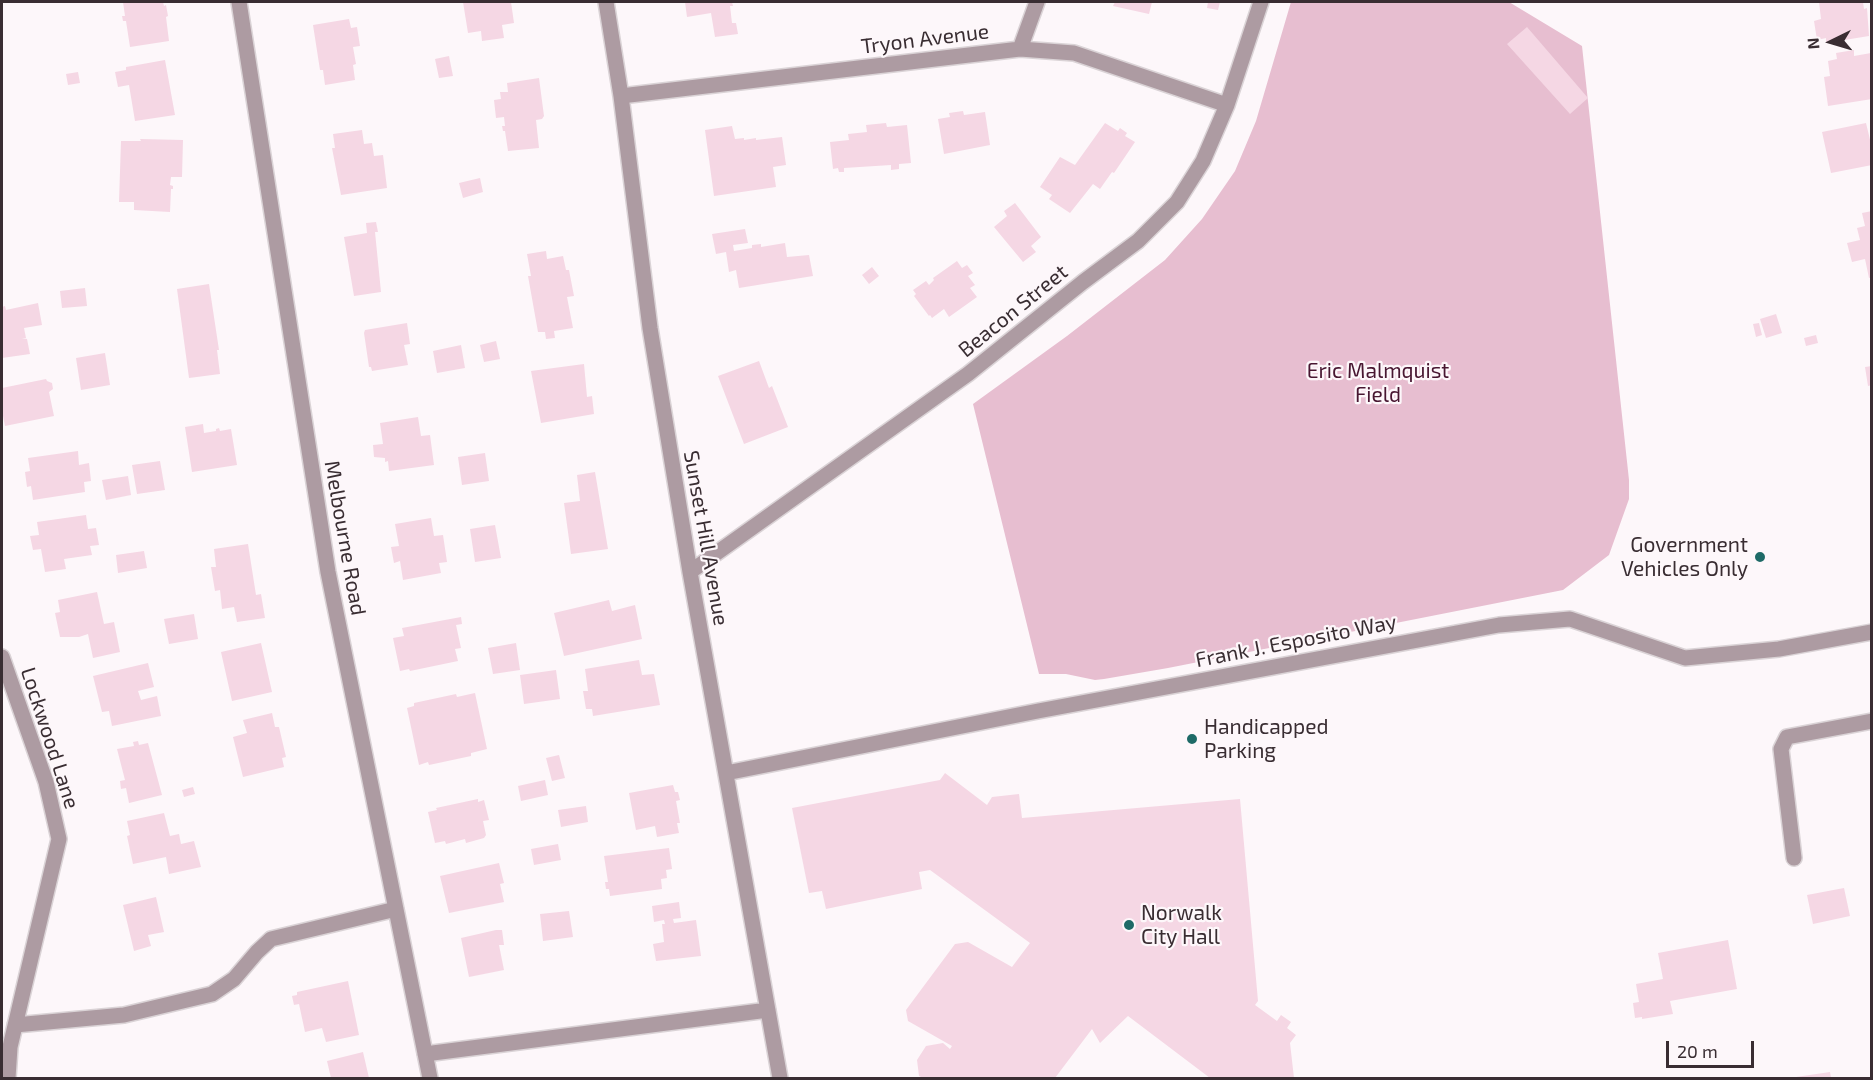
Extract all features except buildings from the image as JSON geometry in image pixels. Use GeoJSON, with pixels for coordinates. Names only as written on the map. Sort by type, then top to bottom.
{"type":"FeatureCollection","features":[{"type":"Feature","properties":{"kind":"street","name":"Melbourne Road"},"geometry":{"type":"LineString","coordinates":[[238,2],[328,572],[430,1078]]}},
{"type":"Feature","properties":{"kind":"street","name":"Sunset Hill Avenue"},"geometry":{"type":"LineString","coordinates":[[606,2],[621,96],[650,328],[690,572],[780,1078]]}},
{"type":"Feature","properties":{"kind":"street"},"geometry":{"type":"LineString","coordinates":[[1020,49],[1037,2]]}},
{"type":"Feature","properties":{"kind":"street","name":"Beacon Street"},"geometry":{"type":"LineString","coordinates":[[690,572],[968,374],[1083,282],[1138,242],[1177,202],[1203,161],[1227,105],[1261,2]]}},
{"type":"Feature","properties":{"kind":"street","name":"Tryon Avenue"},"geometry":{"type":"LineString","coordinates":[[621,96],[1020,49],[1074,52],[1227,105]]}},
{"type":"Feature","properties":{"kind":"street","name":"Frank J. Esposito Way"},"geometry":{"type":"LineString","coordinates":[[726,773],[1049,709],[1499,625],[1570,619],[1685,658],[1779,649],[1872,632]]}},
{"type":"Feature","properties":{"kind":"street","name":"Lockwood Lane"},"geometry":{"type":"LineString","coordinates":[[2,657],[45,782],[59,839],[10,1047],[8,1078]]}},
{"type":"Feature","properties":{"kind":"street"},"geometry":{"type":"LineString","coordinates":[[1794,858],[1780,749],[1787,737],[1872,721]]}},
{"type":"Feature","properties":{"kind":"street"},"geometry":{"type":"LineString","coordinates":[[15,1025],[124,1015],[212,994],[234,979],[271,939],[396,909]]}},
{"type":"Feature","properties":{"kind":"street"},"geometry":{"type":"LineString","coordinates":[[425,1054],[768,1010]]}},
{"type":"Feature","properties":{"kind":"green space","name":"Eric Malmquist Field"},"geometry":{"type":"Polygon","coordinates":[[[1291,2],[1509,2],[1582,46],[1629,480],[1629,499],[1609,555],[1563,590],[1104,679],[1095,680],[1066,674],[1039,674],[973,404],[1067,336],[1165,260],[1202,219],[1235,171],[1256,121],[1291,2]]]}},
{"type":"Feature","properties":{"kind":"place","name":"Government Vehicles Only"},"geometry":{"type":"Point","coordinates":[1760,557]}},
{"type":"Feature","properties":{"kind":"place","name":"Handicapped Parking"},"geometry":{"type":"Point","coordinates":[1192,739]}},
{"type":"Feature","properties":{"kind":"place","name":"Norwalk City Hall"},"geometry":{"type":"Point","coordinates":[1129,925]}}]}
